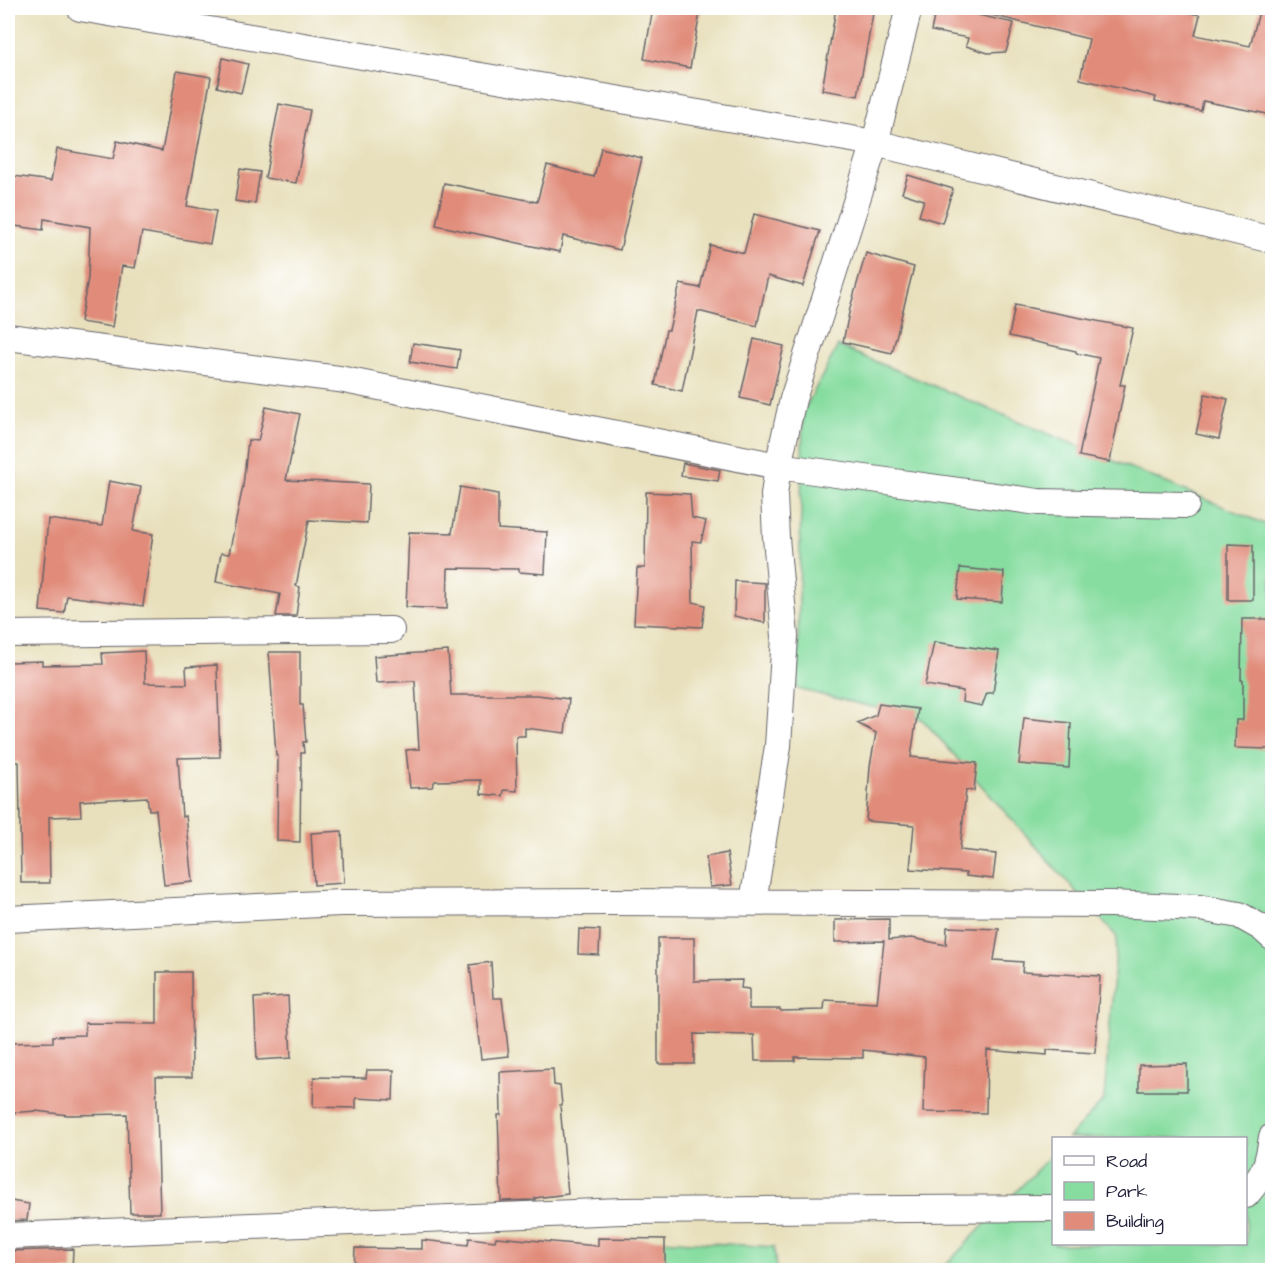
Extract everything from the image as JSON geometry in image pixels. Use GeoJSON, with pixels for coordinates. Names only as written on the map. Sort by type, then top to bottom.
{"type":"FeatureCollection","features":[{"type":"Feature","properties":{"kind":"street"},"geometry":{"type":"LineString","coordinates":[[80,8],[875,143],[1272,240]]}},
{"type":"Feature","properties":{"kind":"street"},"geometry":{"type":"LineString","coordinates":[[753,902],[778,746],[785,636],[774,495],[778,466],[794,399],[875,143],[909,8]]}},
{"type":"Feature","properties":{"kind":"street"},"geometry":{"type":"LineString","coordinates":[[8,336],[339,379],[778,466],[1038,502],[1186,505]]}},
{"type":"Feature","properties":{"kind":"street"},"geometry":{"type":"LineString","coordinates":[[8,634],[391,630]]}},
{"type":"Feature","properties":{"kind":"street"},"geometry":{"type":"LineString","coordinates":[[8,919],[340,903],[1111,904],[1200,908],[1239,915],[1262,928],[1272,937]]}},
{"type":"Feature","properties":{"kind":"street"},"geometry":{"type":"LineString","coordinates":[[1247,1193],[1259,1180],[1269,1162],[1272,1137]]}},
{"type":"Feature","properties":{"kind":"street"},"geometry":{"type":"LineString","coordinates":[[8,1236],[621,1210],[1052,1208]]}},
{"type":"Feature","properties":{"kind":"green space"},"geometry":{"type":"Polygon","coordinates":[[[838,346],[1272,527],[1272,1270],[941,1270],[1052,1154],[1052,1245],[1247,1245],[1247,1137],[1069,1137],[1104,1100],[1117,937],[922,719],[797,689],[803,412],[838,346]]]}},
{"type":"Feature","properties":{"kind":"green space"},"geometry":{"type":"Polygon","coordinates":[[[660,1240],[774,1247],[776,1270],[659,1270],[660,1240]]]}},
{"type":"Feature","properties":{"kind":"building"},"geometry":{"type":"Polygon","coordinates":[[[653,8],[701,8],[690,68],[644,59],[653,8]]]}},
{"type":"Feature","properties":{"kind":"building"},"geometry":{"type":"Polygon","coordinates":[[[836,8],[874,8],[858,96],[822,90],[836,8]]]}},
{"type":"Feature","properties":{"kind":"building"},"geometry":{"type":"Polygon","coordinates":[[[936,8],[980,8],[978,15],[1014,23],[1006,52],[988,53],[966,46],[968,38],[931,31],[936,8]]]}},
{"type":"Feature","properties":{"kind":"building"},"geometry":{"type":"Polygon","coordinates":[[[992,8],[1167,8],[1200,15],[1195,35],[1250,46],[1260,8],[1272,8],[1272,115],[1203,101],[1201,111],[1155,101],[1156,97],[1080,79],[1089,39],[991,15],[992,8]]]}},
{"type":"Feature","properties":{"kind":"building"},"geometry":{"type":"Polygon","coordinates":[[[223,58],[248,64],[241,93],[217,87],[223,58]]]}},
{"type":"Feature","properties":{"kind":"building"},"geometry":{"type":"Polygon","coordinates":[[[177,71],[211,77],[187,206],[216,211],[210,244],[142,232],[135,268],[122,266],[112,327],[80,322],[88,278],[90,227],[44,219],[43,230],[8,225],[14,176],[51,181],[57,149],[113,159],[117,141],[162,151],[177,71]]]}},
{"type":"Feature","properties":{"kind":"building"},"geometry":{"type":"Polygon","coordinates":[[[279,104],[310,110],[296,183],[265,178],[279,104]]]}},
{"type":"Feature","properties":{"kind":"building"},"geometry":{"type":"Polygon","coordinates":[[[601,148],[642,158],[620,250],[563,236],[560,252],[436,225],[444,183],[537,202],[547,165],[594,177],[601,148]]]}},
{"type":"Feature","properties":{"kind":"building"},"geometry":{"type":"Polygon","coordinates":[[[240,169],[260,172],[255,204],[235,201],[240,169]]]}},
{"type":"Feature","properties":{"kind":"building"},"geometry":{"type":"Polygon","coordinates":[[[908,175],[953,189],[942,223],[919,216],[924,200],[902,193],[908,175]]]}},
{"type":"Feature","properties":{"kind":"building"},"geometry":{"type":"Polygon","coordinates":[[[754,214],[820,231],[803,286],[768,276],[757,326],[698,311],[682,391],[655,385],[666,330],[669,330],[680,284],[700,288],[710,245],[744,253],[754,214]]]}},
{"type":"Feature","properties":{"kind":"building"},"geometry":{"type":"Polygon","coordinates":[[[866,253],[914,267],[892,353],[843,342],[866,253]]]}},
{"type":"Feature","properties":{"kind":"building"},"geometry":{"type":"Polygon","coordinates":[[[1015,305],[1133,328],[1120,385],[1125,385],[1110,462],[1079,456],[1099,358],[1009,336],[1015,305]]]}},
{"type":"Feature","properties":{"kind":"building"},"geometry":{"type":"Polygon","coordinates":[[[754,339],[784,346],[770,405],[740,398],[754,339]]]}},
{"type":"Feature","properties":{"kind":"building"},"geometry":{"type":"Polygon","coordinates":[[[413,343],[460,350],[457,369],[410,362],[413,343]]]}},
{"type":"Feature","properties":{"kind":"building"},"geometry":{"type":"Polygon","coordinates":[[[1205,394],[1228,399],[1219,439],[1196,434],[1205,394]]]}},
{"type":"Feature","properties":{"kind":"building"},"geometry":{"type":"Polygon","coordinates":[[[266,407],[300,414],[286,480],[369,484],[367,523],[309,520],[296,586],[300,587],[296,616],[276,616],[280,594],[216,582],[221,553],[229,554],[243,486],[248,440],[258,441],[266,407]]]}},
{"type":"Feature","properties":{"kind":"building"},"geometry":{"type":"Polygon","coordinates":[[[683,463],[720,470],[718,481],[681,476],[683,463]]]}},
{"type":"Feature","properties":{"kind":"building"},"geometry":{"type":"Polygon","coordinates":[[[109,481],[141,487],[133,531],[153,534],[143,606],[67,596],[64,613],[40,611],[48,519],[102,526],[109,481]]]}},
{"type":"Feature","properties":{"kind":"building"},"geometry":{"type":"Polygon","coordinates":[[[460,487],[498,494],[498,529],[547,532],[545,574],[519,572],[519,569],[448,568],[447,609],[406,607],[409,532],[452,533],[460,487]]]}},
{"type":"Feature","properties":{"kind":"building"},"geometry":{"type":"Polygon","coordinates":[[[646,492],[690,494],[692,518],[706,521],[701,542],[692,541],[693,602],[705,605],[702,627],[634,624],[637,568],[645,568],[646,492]]]}},
{"type":"Feature","properties":{"kind":"building"},"geometry":{"type":"Polygon","coordinates":[[[1228,544],[1253,545],[1253,600],[1228,600],[1228,544]]]}},
{"type":"Feature","properties":{"kind":"building"},"geometry":{"type":"Polygon","coordinates":[[[960,568],[1004,572],[1002,602],[957,599],[960,568]]]}},
{"type":"Feature","properties":{"kind":"building"},"geometry":{"type":"Polygon","coordinates":[[[735,581],[765,583],[765,623],[734,616],[735,581]]]}},
{"type":"Feature","properties":{"kind":"building"},"geometry":{"type":"Polygon","coordinates":[[[1242,619],[1272,619],[1272,716],[1269,716],[1269,749],[1235,748],[1236,720],[1243,720],[1242,619]]]}},
{"type":"Feature","properties":{"kind":"building"},"geometry":{"type":"Polygon","coordinates":[[[934,642],[999,651],[993,693],[987,693],[982,706],[962,702],[963,691],[925,685],[934,642]]]}},
{"type":"Feature","properties":{"kind":"building"},"geometry":{"type":"Polygon","coordinates":[[[144,651],[145,683],[187,684],[186,667],[217,665],[220,757],[178,758],[182,817],[186,816],[193,882],[164,885],[156,810],[149,810],[147,797],[80,801],[81,816],[49,817],[50,883],[21,883],[19,762],[12,762],[8,662],[42,661],[42,665],[103,664],[102,653],[144,651]]]}},
{"type":"Feature","properties":{"kind":"building"},"geometry":{"type":"Polygon","coordinates":[[[448,651],[451,695],[537,695],[569,699],[565,733],[525,728],[525,736],[516,736],[517,791],[504,790],[503,796],[481,794],[481,780],[435,781],[432,787],[410,788],[406,750],[419,749],[415,681],[376,683],[374,656],[448,651]]]}},
{"type":"Feature","properties":{"kind":"building"},"geometry":{"type":"Polygon","coordinates":[[[269,652],[300,652],[300,705],[303,705],[306,742],[303,742],[304,753],[301,753],[300,842],[277,841],[278,756],[276,756],[269,652]]]}},
{"type":"Feature","properties":{"kind":"building"},"geometry":{"type":"Polygon","coordinates":[[[879,704],[918,709],[911,757],[977,763],[974,791],[966,790],[960,850],[996,854],[993,879],[966,876],[966,873],[910,869],[914,825],[866,821],[870,766],[876,733],[857,723],[876,715],[879,704]]]}},
{"type":"Feature","properties":{"kind":"building"},"geometry":{"type":"Polygon","coordinates":[[[1024,718],[1071,723],[1069,768],[1019,764],[1024,718]]]}},
{"type":"Feature","properties":{"kind":"building"},"geometry":{"type":"Polygon","coordinates":[[[342,831],[344,883],[314,885],[311,833],[342,831]]]}},
{"type":"Feature","properties":{"kind":"building"},"geometry":{"type":"Polygon","coordinates":[[[727,853],[732,885],[710,887],[706,857],[727,853]]]}},
{"type":"Feature","properties":{"kind":"building"},"geometry":{"type":"Polygon","coordinates":[[[889,919],[889,940],[912,938],[946,945],[947,927],[999,929],[994,960],[1023,962],[1022,972],[1100,976],[1095,1053],[1047,1050],[1047,1055],[987,1050],[986,1113],[923,1112],[925,1057],[863,1050],[863,1058],[795,1057],[795,1061],[755,1061],[754,1035],[694,1034],[694,1064],[658,1064],[658,938],[694,938],[694,981],[742,980],[741,988],[749,989],[749,1009],[824,1010],[825,1000],[877,1003],[884,941],[835,942],[835,920],[889,919]]]}},
{"type":"Feature","properties":{"kind":"building"},"geometry":{"type":"Polygon","coordinates":[[[579,929],[600,930],[599,955],[578,954],[579,929]]]}},
{"type":"Feature","properties":{"kind":"building"},"geometry":{"type":"Polygon","coordinates":[[[491,962],[493,998],[502,998],[509,1056],[481,1059],[470,965],[491,962]]]}},
{"type":"Feature","properties":{"kind":"building"},"geometry":{"type":"Polygon","coordinates":[[[157,972],[191,972],[192,1077],[156,1077],[160,1213],[130,1213],[127,1114],[68,1115],[36,1111],[8,1113],[8,1043],[53,1042],[53,1036],[85,1035],[85,1023],[157,1024],[157,972]]]}},
{"type":"Feature","properties":{"kind":"building"},"geometry":{"type":"Polygon","coordinates":[[[288,996],[291,1058],[257,1060],[254,998],[288,996]]]}},
{"type":"Feature","properties":{"kind":"building"},"geometry":{"type":"Polygon","coordinates":[[[1187,1064],[1187,1091],[1139,1091],[1139,1065],[1187,1064]]]}},
{"type":"Feature","properties":{"kind":"building"},"geometry":{"type":"Polygon","coordinates":[[[553,1069],[554,1085],[560,1086],[568,1194],[535,1198],[535,1200],[501,1201],[498,1115],[501,1115],[500,1072],[553,1069]]]}},
{"type":"Feature","properties":{"kind":"building"},"geometry":{"type":"Polygon","coordinates":[[[367,1070],[394,1070],[393,1100],[356,1098],[356,1108],[313,1107],[314,1077],[366,1078],[367,1070]]]}},
{"type":"Feature","properties":{"kind":"building"},"geometry":{"type":"Polygon","coordinates":[[[11,1201],[29,1204],[27,1220],[8,1221],[11,1201]]]}},
{"type":"Feature","properties":{"kind":"building"},"geometry":{"type":"Polygon","coordinates":[[[496,1237],[598,1246],[598,1238],[665,1239],[665,1270],[461,1268],[461,1270],[354,1270],[355,1248],[422,1249],[422,1240],[468,1245],[469,1238],[495,1241],[496,1237]]]}},
{"type":"Feature","properties":{"kind":"building"},"geometry":{"type":"Polygon","coordinates":[[[73,1249],[72,1270],[8,1270],[8,1251],[73,1249]]]}}]}
